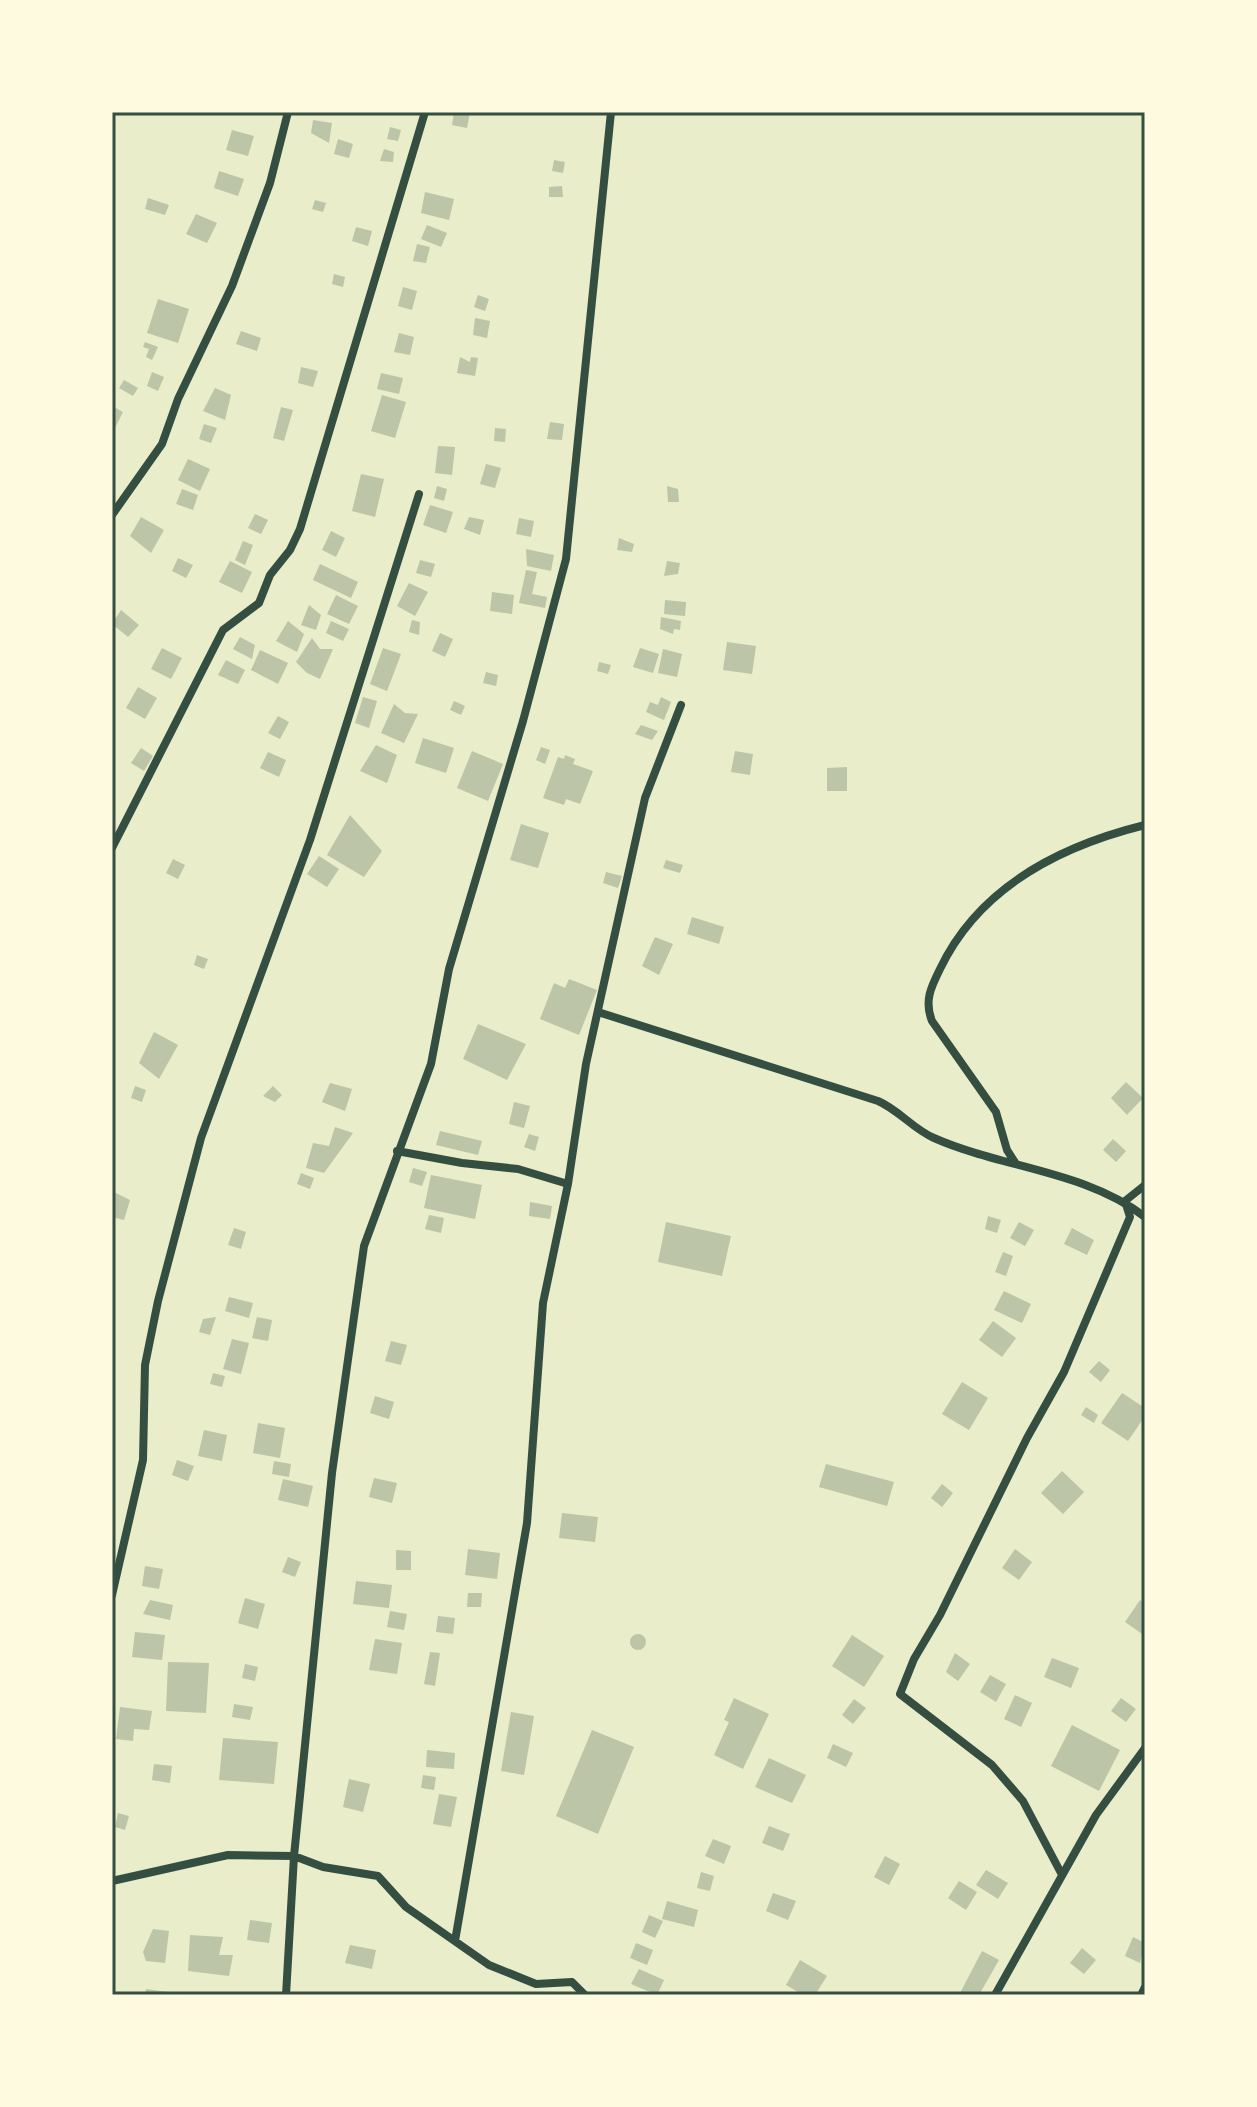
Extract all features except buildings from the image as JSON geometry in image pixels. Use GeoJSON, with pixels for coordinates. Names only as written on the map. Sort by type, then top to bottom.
{"type":"FeatureCollection","features":[{"type":"Feature","properties":{"kind":"street"},"geometry":{"type":"LineString","coordinates":[[112,515],[162,444],[178,399],[232,286],[270,183],[288,112]]}},
{"type":"Feature","properties":{"kind":"street"},"geometry":{"type":"LineString","coordinates":[[112,848],[223,630],[259,603],[270,575],[290,550],[300,529],[425,112]]}},
{"type":"Feature","properties":{"kind":"street"},"geometry":{"type":"LineString","coordinates":[[286,1995],[294,1856],[332,1473],[364,1246],[431,1064],[449,969],[523,721],[566,559],[611,112]]}},
{"type":"Feature","properties":{"kind":"street"},"geometry":{"type":"LineString","coordinates":[[112,1595],[143,1460],[145,1365],[158,1301],[201,1138],[310,840],[419,494]]}},
{"type":"Feature","properties":{"kind":"street"},"geometry":{"type":"LineString","coordinates":[[455,1941],[527,1523],[543,1303],[568,1184],[586,1064],[645,798],[681,705]]}},
{"type":"Feature","properties":{"kind":"street"},"geometry":{"type":"LineString","coordinates":[[1016,1165],[1007,1150],[996,1112],[932,1021],[927,1008],[932,987],[969,918],[1004,888],[1074,848],[1145,825]]}},
{"type":"Feature","properties":{"kind":"street"},"geometry":{"type":"LineString","coordinates":[[598,1012],[878,1101],[895,1108],[934,1138],[1112,1194],[1145,1217]]}},
{"type":"Feature","properties":{"kind":"street"},"geometry":{"type":"LineString","coordinates":[[397,1151],[518,1169],[568,1184]]}},
{"type":"Feature","properties":{"kind":"street"},"geometry":{"type":"LineString","coordinates":[[1125,1201],[1145,1185]]}},
{"type":"Feature","properties":{"kind":"street"},"geometry":{"type":"LineString","coordinates":[[1061,1873],[1023,1801],[992,1765],[900,1694],[914,1659],[940,1615],[1027,1438],[1064,1372],[1130,1217],[1125,1201]]}},
{"type":"Feature","properties":{"kind":"street"},"geometry":{"type":"LineString","coordinates":[[995,1995],[1096,1815],[1145,1748]]}},
{"type":"Feature","properties":{"kind":"street"},"geometry":{"type":"LineString","coordinates":[[112,1881],[228,1855],[294,1856],[323,1867],[378,1876],[406,1907],[489,1965],[536,1984],[572,1982],[585,1995]]}},
{"type":"Feature","properties":{"kind":"street"},"geometry":{"type":"LineString","coordinates":[[531,1995],[536,1984]]}},
{"type":"Feature","properties":{"kind":"street"},"geometry":{"type":"LineString","coordinates":[[1141,1995],[1145,1987]]}}]}
